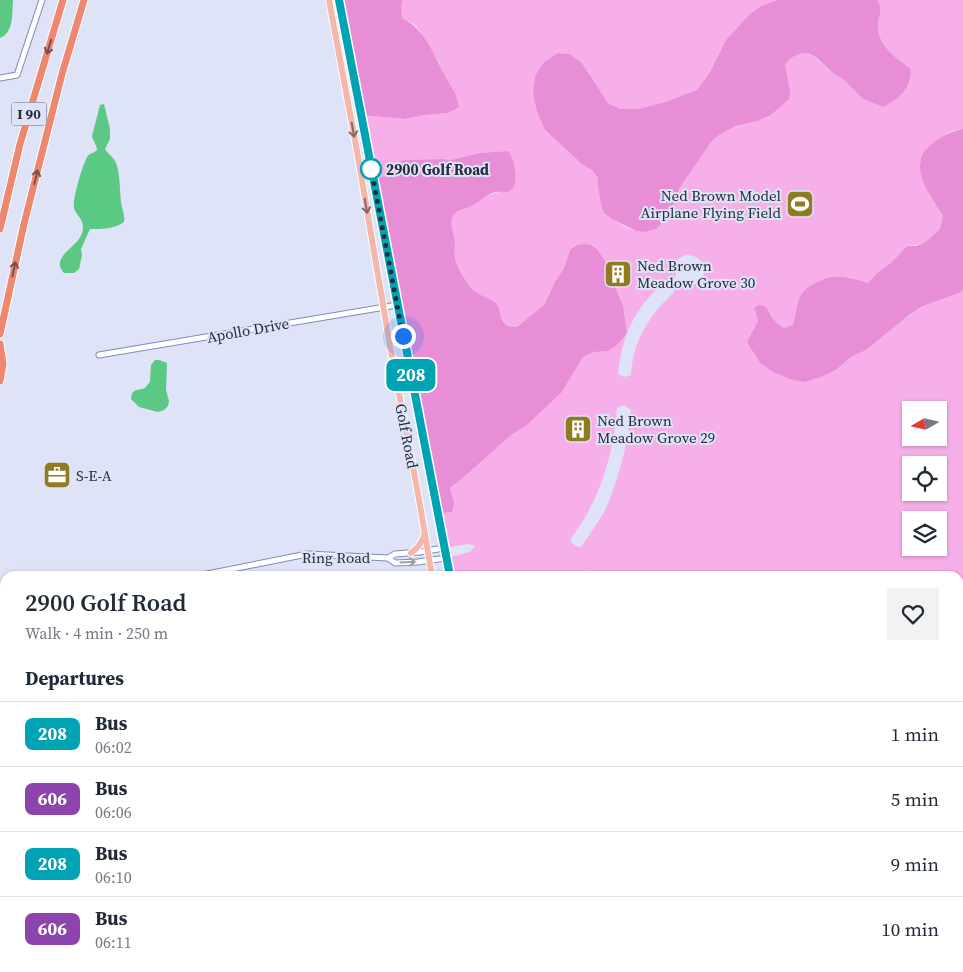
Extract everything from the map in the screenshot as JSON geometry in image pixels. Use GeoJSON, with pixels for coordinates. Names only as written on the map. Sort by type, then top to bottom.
{"type":"FeatureCollection","features":[{"type":"Feature","properties":{"kind":"highway","name":"I 90"},"geometry":{"type":"LineString","coordinates":[[0,229],[20,144],[63,0]]}},
{"type":"Feature","properties":{"kind":"highway","name":"I 90"},"geometry":{"type":"LineString","coordinates":[[0,334],[24,224],[62,74],[84,0]]}},
{"type":"Feature","properties":{"kind":"highway"},"geometry":{"type":"LineString","coordinates":[[0,344],[3,364],[0,381]]}},
{"type":"Feature","properties":{"kind":"main road","name":"Golf Road"},"geometry":{"type":"LineString","coordinates":[[329,0],[431,571]]}},
{"type":"Feature","properties":{"kind":"main road","name":"Golf Road"},"geometry":{"type":"LineString","coordinates":[[339,0],[449,571]]}},
{"type":"Feature","properties":{"kind":"main road"},"geometry":{"type":"LineString","coordinates":[[411,553],[417,549],[425,535]]}},
{"type":"Feature","properties":{"kind":"street"},"geometry":{"type":"LineString","coordinates":[[0,78],[17,75],[42,0]]}},
{"type":"Feature","properties":{"kind":"street","name":"Apollo Drive"},"geometry":{"type":"LineString","coordinates":[[99,355],[397,304]]}},
{"type":"Feature","properties":{"kind":"street","name":"Ring Road"},"geometry":{"type":"LineString","coordinates":[[221,571],[307,554],[388,558],[395,554],[444,548]]}},
{"type":"Feature","properties":{"kind":"street","name":"Ring Road"},"geometry":{"type":"LineString","coordinates":[[388,558],[395,563],[446,558]]}},
{"type":"Feature","properties":{"kind":"shaded area"},"geometry":{"type":"Polygon","coordinates":[[[0,0],[13,0],[10,27],[8,32],[0,38],[0,0]]]}},
{"type":"Feature","properties":{"kind":"shaded area"},"geometry":{"type":"Polygon","coordinates":[[[339,0],[403,0],[401,5],[402,18],[410,22],[427,42],[455,92],[459,107],[448,113],[405,119],[361,115],[339,0]]]}},
{"type":"Feature","properties":{"kind":"shaded area"},"geometry":{"type":"Polygon","coordinates":[[[403,0],[778,0],[749,15],[726,40],[710,72],[697,90],[665,102],[638,109],[620,109],[608,103],[582,63],[570,54],[558,53],[544,62],[535,76],[533,94],[537,112],[545,130],[583,165],[592,170],[598,178],[604,213],[631,229],[648,231],[656,228],[672,211],[682,182],[712,141],[727,130],[746,123],[790,90],[785,64],[791,58],[799,54],[808,53],[844,80],[863,99],[883,107],[899,96],[910,82],[910,68],[889,51],[881,40],[878,26],[880,6],[877,0],[963,0],[963,128],[947,133],[925,151],[920,163],[924,182],[943,216],[940,229],[928,240],[917,245],[907,246],[868,283],[837,276],[796,314],[793,325],[784,329],[775,323],[771,314],[754,308],[758,321],[753,330],[753,353],[760,363],[773,372],[789,379],[837,369],[851,357],[866,350],[923,306],[963,290],[963,571],[449,571],[446,558],[470,552],[475,546],[469,544],[444,548],[438,513],[454,503],[450,488],[512,434],[527,425],[562,392],[583,357],[617,345],[627,333],[623,305],[610,275],[608,264],[598,250],[570,250],[564,268],[544,305],[517,327],[507,325],[502,319],[496,304],[479,295],[464,278],[456,261],[452,216],[455,212],[515,184],[514,169],[508,151],[479,153],[451,160],[403,160],[390,165],[386,175],[373,181],[361,115],[405,119],[448,113],[453,89],[418,28],[402,18],[401,5],[403,0]],[[688,255],[680,258],[673,270],[676,273],[675,278],[669,284],[665,282],[638,312],[627,334],[618,374],[624,377],[631,375],[635,351],[644,329],[657,310],[674,292],[673,288],[679,283],[683,282],[688,286],[700,281],[704,271],[703,265],[695,257],[688,255]],[[624,405],[617,408],[614,435],[605,474],[587,514],[570,540],[575,546],[581,547],[609,501],[620,470],[627,441],[631,410],[624,405]]]}},
{"type":"Feature","properties":{"kind":"shaded area"},"geometry":{"type":"Polygon","coordinates":[[[778,0],[877,0],[880,6],[878,26],[881,40],[889,51],[910,68],[910,81],[904,92],[883,107],[863,99],[844,80],[833,73],[817,58],[808,53],[799,54],[785,64],[790,91],[789,99],[772,114],[760,120],[736,126],[712,141],[679,189],[672,210],[656,229],[646,232],[636,231],[604,213],[598,178],[592,170],[583,165],[545,130],[537,112],[533,94],[535,76],[544,62],[558,53],[570,54],[582,63],[608,103],[620,109],[638,109],[665,102],[697,90],[710,72],[726,40],[749,15],[761,6],[778,0]]]}},
{"type":"Feature","properties":{"kind":"shaded area"},"geometry":{"type":"Polygon","coordinates":[[[104,104],[110,129],[110,139],[105,149],[117,165],[124,222],[103,229],[90,229],[81,249],[82,255],[79,269],[74,273],[64,273],[61,268],[61,259],[79,239],[83,231],[82,222],[75,211],[74,204],[86,160],[89,155],[97,150],[92,136],[100,105],[104,104]]]}},
{"type":"Feature","properties":{"kind":"shaded area"},"geometry":{"type":"Polygon","coordinates":[[[963,128],[963,290],[923,306],[866,350],[851,357],[837,369],[823,376],[804,382],[789,379],[773,372],[760,363],[747,342],[758,321],[754,308],[759,305],[765,306],[775,321],[784,328],[793,325],[799,299],[809,287],[823,280],[836,277],[848,277],[868,283],[907,246],[917,246],[928,240],[940,229],[943,216],[925,185],[920,169],[921,160],[924,152],[933,143],[945,135],[963,128]]]}},
{"type":"Feature","properties":{"kind":"shaded area"},"geometry":{"type":"Polygon","coordinates":[[[508,151],[516,177],[514,187],[506,192],[496,192],[489,195],[453,216],[451,224],[455,242],[455,256],[458,268],[464,278],[474,291],[497,304],[503,321],[506,324],[517,327],[544,305],[564,268],[570,250],[577,245],[591,245],[598,250],[608,265],[610,275],[623,305],[627,333],[617,345],[608,351],[593,352],[583,357],[562,392],[527,425],[511,435],[450,488],[454,503],[452,512],[438,513],[373,181],[386,175],[390,165],[403,160],[451,160],[479,153],[508,151]]]}},
{"type":"Feature","properties":{"kind":"shaded area"},"geometry":{"type":"Polygon","coordinates":[[[155,360],[167,363],[166,390],[169,401],[168,406],[164,410],[158,412],[139,407],[131,399],[134,391],[145,388],[150,382],[151,365],[155,360]]]}},
{"type":"Feature","properties":{"kind":"bus line","name":"208"},"geometry":{"type":"LineString","coordinates":[[339,0],[449,571]]}},
{"type":"Feature","properties":{"kind":"place","name":"2900 Golf Road"},"geometry":{"type":"Point","coordinates":[371,169]}},
{"type":"Feature","properties":{"kind":"place","name":"Ned Brown Model Airplane Flying Field"},"geometry":{"type":"Point","coordinates":[800,204]}},
{"type":"Feature","properties":{"kind":"place","name":"Ned Brown Meadow Grove 30"},"geometry":{"type":"Point","coordinates":[618,274]}},
{"type":"Feature","properties":{"kind":"place","name":"Ned Brown Meadow Grove 29"},"geometry":{"type":"Point","coordinates":[578,429]}},
{"type":"Feature","properties":{"kind":"place","name":"S-E-A"},"geometry":{"type":"Point","coordinates":[57,475]}},
{"type":"Feature","properties":{"kind":"route"},"geometry":{"type":"LineString","coordinates":[[371,169],[370,163],[403,336]]}}]}
